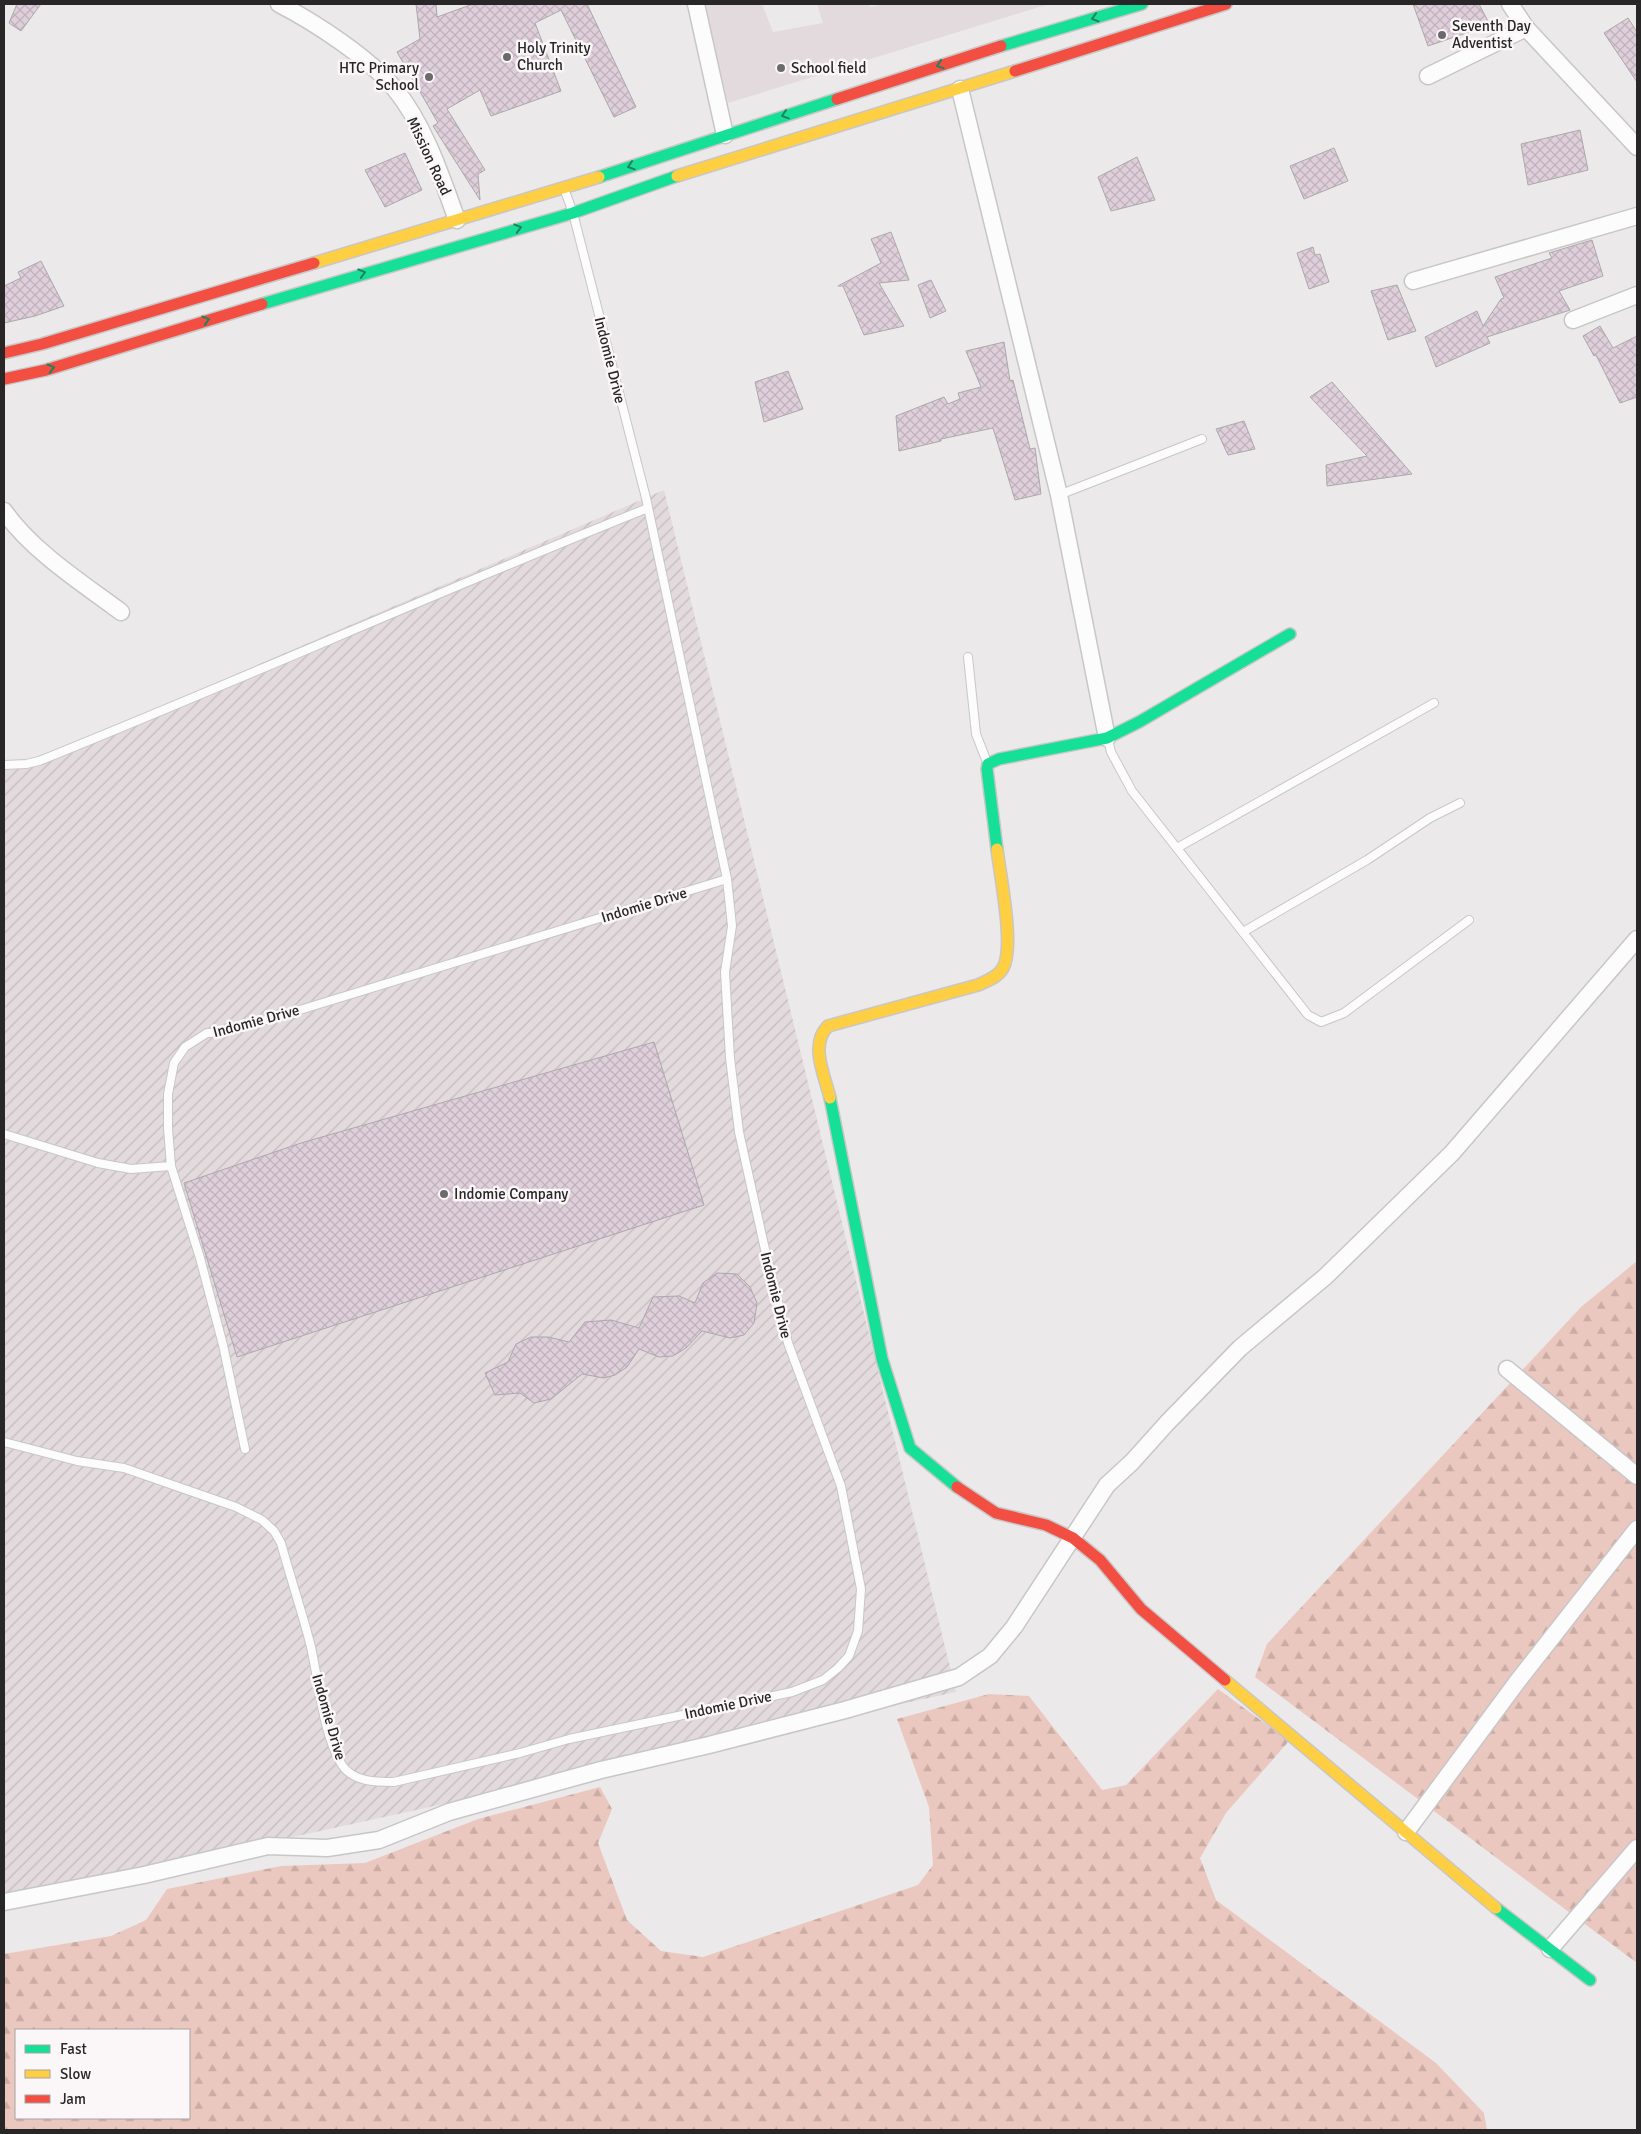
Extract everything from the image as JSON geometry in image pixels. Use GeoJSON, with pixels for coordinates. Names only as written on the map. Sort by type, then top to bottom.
{"type":"FeatureCollection","features":[{"type":"Feature","properties":{"kind":"main road"},"geometry":{"type":"LineString","coordinates":[[4,353],[42,344],[564,188],[953,61],[1142,4]]}},
{"type":"Feature","properties":{"kind":"main road"},"geometry":{"type":"LineString","coordinates":[[4,380],[46,370],[360,274],[573,213],[698,169],[960,89],[1226,4]]}},
{"type":"Feature","properties":{"kind":"main road"},"geometry":{"type":"LineString","coordinates":[[1290,634],[1139,722],[1107,738],[999,759],[988,764],[987,769],[1008,939],[1006,965],[994,978],[978,985],[828,1026],[817,1042],[835,1116],[882,1359],[910,1448],[953,1484],[996,1513],[1046,1525],[1073,1538],[1100,1560],[1141,1609],[1488,1902],[1590,1980]]}},
{"type":"Feature","properties":{"kind":"street","name":"Mission Road"},"geometry":{"type":"LineString","coordinates":[[279,4],[345,46],[379,72],[396,90],[418,126],[439,172],[457,220]]}},
{"type":"Feature","properties":{"kind":"street"},"geometry":{"type":"LineString","coordinates":[[696,4],[725,135]]}},
{"type":"Feature","properties":{"kind":"street"},"geometry":{"type":"LineString","coordinates":[[1510,4],[1526,28],[1637,147]]}},
{"type":"Feature","properties":{"kind":"street"},"geometry":{"type":"LineString","coordinates":[[1428,76],[1526,28]]}},
{"type":"Feature","properties":{"kind":"street"},"geometry":{"type":"LineString","coordinates":[[960,89],[1059,495],[1107,738]]}},
{"type":"Feature","properties":{"kind":"street"},"geometry":{"type":"LineString","coordinates":[[1413,281],[1637,216]]}},
{"type":"Feature","properties":{"kind":"street"},"geometry":{"type":"LineString","coordinates":[[1573,320],[1637,295]]}},
{"type":"Feature","properties":{"kind":"street"},"geometry":{"type":"LineString","coordinates":[[4,511],[12,523],[39,549],[121,612]]}},
{"type":"Feature","properties":{"kind":"street"},"geometry":{"type":"LineString","coordinates":[[4,1902],[144,1875],[268,1846],[327,1848],[379,1840],[449,1812],[601,1770],[709,1745],[845,1710],[959,1677],[990,1656],[1014,1627],[1107,1485],[1132,1462],[1240,1348],[1326,1276],[1452,1153],[1637,938]]}},
{"type":"Feature","properties":{"kind":"street"},"geometry":{"type":"LineString","coordinates":[[1507,1368],[1637,1476]]}},
{"type":"Feature","properties":{"kind":"street"},"geometry":{"type":"LineString","coordinates":[[1406,1832],[1517,1682],[1637,1529]]}},
{"type":"Feature","properties":{"kind":"street"},"geometry":{"type":"LineString","coordinates":[[1550,1950],[1637,1848]]}},
{"type":"Feature","properties":{"kind":"lane","name":"Indomie Drive"},"geometry":{"type":"LineString","coordinates":[[4,1442],[77,1461],[124,1468],[236,1507],[262,1520],[282,1543],[310,1644],[320,1700],[334,1745],[343,1766],[359,1778],[373,1782],[394,1782],[520,1753],[569,1739],[792,1692],[823,1680],[849,1656],[858,1631],[861,1589],[841,1486],[788,1343],[739,1132],[730,1058],[725,972],[732,926],[727,879],[648,508],[573,213],[564,188]]}},
{"type":"Feature","properties":{"kind":"lane"},"geometry":{"type":"LineString","coordinates":[[1059,495],[1202,439]]}},
{"type":"Feature","properties":{"kind":"lane"},"geometry":{"type":"LineString","coordinates":[[4,765],[26,764],[60,753],[510,563],[648,508]]}},
{"type":"Feature","properties":{"kind":"lane"},"geometry":{"type":"LineString","coordinates":[[968,657],[976,734],[988,764]]}},
{"type":"Feature","properties":{"kind":"lane"},"geometry":{"type":"LineString","coordinates":[[1178,848],[1434,704]]}},
{"type":"Feature","properties":{"kind":"lane"},"geometry":{"type":"LineString","coordinates":[[1107,738],[1111,752],[1128,785],[1308,1015],[1321,1022],[1344,1012],[1468,920]]}},
{"type":"Feature","properties":{"kind":"lane"},"geometry":{"type":"LineString","coordinates":[[1243,932],[1367,860],[1430,818],[1460,803]]}},
{"type":"Feature","properties":{"kind":"lane","name":"Indomie Drive"},"geometry":{"type":"LineString","coordinates":[[245,1449],[223,1345],[200,1258],[171,1166],[168,1094],[174,1063],[185,1047],[207,1034],[225,1032],[290,1013],[727,879]]}},
{"type":"Feature","properties":{"kind":"lane"},"geometry":{"type":"LineString","coordinates":[[4,1134],[98,1163],[131,1169],[171,1166]]}},
{"type":"Feature","properties":{"kind":"shaded area","name":"School field"},"geometry":{"type":"Polygon","coordinates":[[[703,4],[762,4],[773,32],[823,23],[817,4],[869,4],[870,7],[882,4],[1049,4],[728,103],[703,4]]]}},
{"type":"Feature","properties":{"kind":"shaded area","name":"Indomie Company"},"geometry":{"type":"Polygon","coordinates":[[[664,490],[956,1692],[4,1900],[4,769],[13,770],[664,490]]]}},
{"type":"Feature","properties":{"kind":"green space"},"geometry":{"type":"Polygon","coordinates":[[[1637,1261],[1637,1963],[1255,1677],[1267,1644],[1581,1307],[1637,1261]]]}},
{"type":"Feature","properties":{"kind":"green space"},"geometry":{"type":"Polygon","coordinates":[[[1218,1689],[1289,1741],[1226,1813],[1200,1858],[1216,1900],[1436,2063],[1484,2113],[1487,2130],[4,2130],[4,1954],[111,1936],[146,1920],[167,1889],[281,1866],[365,1863],[478,1819],[600,1787],[612,1809],[598,1843],[627,1920],[661,1951],[703,1957],[918,1885],[933,1865],[929,1807],[897,1719],[989,1694],[1029,1696],[1102,1790],[1126,1785],[1218,1689]]]}},
{"type":"Feature","properties":{"kind":"building"},"geometry":{"type":"Polygon","coordinates":[[[17,4],[41,4],[21,31],[9,23],[17,4]]]}},
{"type":"Feature","properties":{"kind":"building"},"geometry":{"type":"Polygon","coordinates":[[[416,4],[436,4],[437,17],[473,4],[587,4],[636,107],[614,117],[561,10],[535,23],[561,91],[491,116],[480,90],[447,109],[485,170],[478,174],[480,200],[433,126],[438,123],[397,52],[420,39],[416,4]]]}},
{"type":"Feature","properties":{"kind":"building","name":"Seventh Day Adventist"},"geometry":{"type":"Polygon","coordinates":[[[1413,4],[1479,4],[1490,25],[1428,46],[1413,4]]]}},
{"type":"Feature","properties":{"kind":"building"},"geometry":{"type":"Polygon","coordinates":[[[1628,18],[1637,32],[1637,82],[1604,33],[1628,18]]]}},
{"type":"Feature","properties":{"kind":"building"},"geometry":{"type":"Polygon","coordinates":[[[1580,130],[1588,170],[1528,185],[1521,144],[1580,130]]]}},
{"type":"Feature","properties":{"kind":"building"},"geometry":{"type":"Polygon","coordinates":[[[1334,148],[1348,181],[1304,199],[1290,166],[1334,148]]]}},
{"type":"Feature","properties":{"kind":"building"},"geometry":{"type":"Polygon","coordinates":[[[405,153],[422,190],[385,207],[365,170],[405,153]]]}},
{"type":"Feature","properties":{"kind":"building"},"geometry":{"type":"Polygon","coordinates":[[[1137,157],[1155,200],[1111,211],[1098,177],[1137,157]]]}},
{"type":"Feature","properties":{"kind":"building"},"geometry":{"type":"Polygon","coordinates":[[[891,232],[909,280],[879,283],[904,326],[864,335],[843,286],[838,286],[881,263],[871,239],[891,232]]]}},
{"type":"Feature","properties":{"kind":"building"},"geometry":{"type":"Polygon","coordinates":[[[1592,240],[1603,276],[1559,291],[1570,310],[1487,337],[1490,343],[1436,367],[1425,337],[1477,311],[1483,326],[1501,299],[1504,298],[1495,277],[1552,258],[1549,253],[1592,240]]]}},
{"type":"Feature","properties":{"kind":"building"},"geometry":{"type":"Polygon","coordinates":[[[1313,247],[1315,255],[1320,254],[1329,282],[1309,289],[1297,253],[1313,247]]]}},
{"type":"Feature","properties":{"kind":"building"},"geometry":{"type":"Polygon","coordinates":[[[41,261],[64,306],[35,316],[4,323],[4,286],[21,278],[18,272],[41,261]]]}},
{"type":"Feature","properties":{"kind":"building"},"geometry":{"type":"Polygon","coordinates":[[[931,280],[946,311],[930,318],[918,285],[931,280]]]}},
{"type":"Feature","properties":{"kind":"building"},"geometry":{"type":"Polygon","coordinates":[[[1397,285],[1416,331],[1388,340],[1371,291],[1397,285]]]}},
{"type":"Feature","properties":{"kind":"building"},"geometry":{"type":"Polygon","coordinates":[[[1600,326],[1613,348],[1637,336],[1637,397],[1620,403],[1596,355],[1594,356],[1583,336],[1600,326]]]}},
{"type":"Feature","properties":{"kind":"building"},"geometry":{"type":"Polygon","coordinates":[[[1004,342],[1010,381],[1013,380],[1030,449],[1035,448],[1041,494],[1015,500],[993,428],[941,439],[941,441],[899,451],[896,416],[944,397],[948,404],[960,399],[958,393],[981,387],[966,351],[1004,342]]]}},
{"type":"Feature","properties":{"kind":"building"},"geometry":{"type":"Polygon","coordinates":[[[788,371],[803,409],[764,422],[755,382],[788,371]]]}},
{"type":"Feature","properties":{"kind":"building"},"geometry":{"type":"Polygon","coordinates":[[[1332,382],[1412,474],[1327,486],[1326,465],[1367,456],[1310,397],[1332,382]]]}},
{"type":"Feature","properties":{"kind":"building"},"geometry":{"type":"Polygon","coordinates":[[[1244,421],[1255,449],[1228,455],[1216,429],[1244,421]]]}},
{"type":"Feature","properties":{"kind":"building","name":"Indomie Company"},"geometry":{"type":"Polygon","coordinates":[[[654,1042],[704,1205],[237,1357],[184,1183],[301,1143],[654,1042]]]}},
{"type":"Feature","properties":{"kind":"building"},"geometry":{"type":"Polygon","coordinates":[[[717,1273],[737,1274],[750,1287],[757,1303],[754,1323],[744,1335],[730,1338],[702,1331],[686,1348],[673,1356],[659,1357],[639,1349],[627,1367],[615,1375],[604,1378],[582,1374],[551,1399],[534,1403],[520,1393],[495,1395],[485,1373],[508,1362],[516,1344],[531,1337],[548,1337],[569,1342],[585,1322],[611,1320],[639,1328],[653,1297],[679,1296],[695,1303],[703,1283],[717,1273]]]}},
{"type":"Feature","properties":{"kind":"traffic: fast"},"geometry":{"type":"LineString","coordinates":[[1001,46],[1142,4]]}},
{"type":"Feature","properties":{"kind":"traffic: fast"},"geometry":{"type":"LineString","coordinates":[[599,177],[837,99]]}},
{"type":"Feature","properties":{"kind":"traffic: fast"},"geometry":{"type":"LineString","coordinates":[[262,304],[573,213],[677,176]]}},
{"type":"Feature","properties":{"kind":"traffic: fast"},"geometry":{"type":"LineString","coordinates":[[997,849],[987,769],[988,764],[999,759],[1107,738],[1139,722],[1290,634]]}},
{"type":"Feature","properties":{"kind":"traffic: fast"},"geometry":{"type":"LineString","coordinates":[[830,1098],[882,1359],[910,1448],[957,1487]]}},
{"type":"Feature","properties":{"kind":"traffic: fast"},"geometry":{"type":"LineString","coordinates":[[1496,1908],[1590,1980]]}},
{"type":"Feature","properties":{"kind":"traffic: slow"},"geometry":{"type":"LineString","coordinates":[[677,176],[1015,71]]}},
{"type":"Feature","properties":{"kind":"traffic: slow"},"geometry":{"type":"LineString","coordinates":[[314,263],[599,177]]}},
{"type":"Feature","properties":{"kind":"traffic: slow"},"geometry":{"type":"LineString","coordinates":[[830,1098],[822,1071],[819,1051],[822,1034],[828,1026],[978,985],[1001,971],[1006,958],[1008,944],[997,849]]}},
{"type":"Feature","properties":{"kind":"traffic: slow"},"geometry":{"type":"LineString","coordinates":[[1225,1680],[1496,1908]]}},
{"type":"Feature","properties":{"kind":"traffic: jam"},"geometry":{"type":"LineString","coordinates":[[1015,71],[1226,4]]}},
{"type":"Feature","properties":{"kind":"traffic: jam"},"geometry":{"type":"LineString","coordinates":[[837,99],[1001,46]]}},
{"type":"Feature","properties":{"kind":"traffic: jam"},"geometry":{"type":"LineString","coordinates":[[4,353],[42,344],[314,263]]}},
{"type":"Feature","properties":{"kind":"traffic: jam"},"geometry":{"type":"LineString","coordinates":[[4,379],[46,370],[262,304]]}},
{"type":"Feature","properties":{"kind":"traffic: jam"},"geometry":{"type":"LineString","coordinates":[[957,1487],[996,1513],[1046,1525],[1073,1538],[1100,1560],[1141,1609],[1225,1680]]}},
{"type":"Feature","properties":{"kind":"place","name":"Seventh Day Adventist"},"geometry":{"type":"Point","coordinates":[1442,35]}},
{"type":"Feature","properties":{"kind":"place","name":"Holy Trinity Church"},"geometry":{"type":"Point","coordinates":[507,57]}},
{"type":"Feature","properties":{"kind":"place","name":"School field"},"geometry":{"type":"Point","coordinates":[781,68]}},
{"type":"Feature","properties":{"kind":"place","name":"HTC Primary School"},"geometry":{"type":"Point","coordinates":[429,77]}},
{"type":"Feature","properties":{"kind":"place","name":"Indomie Company"},"geometry":{"type":"Point","coordinates":[444,1194]}}]}
